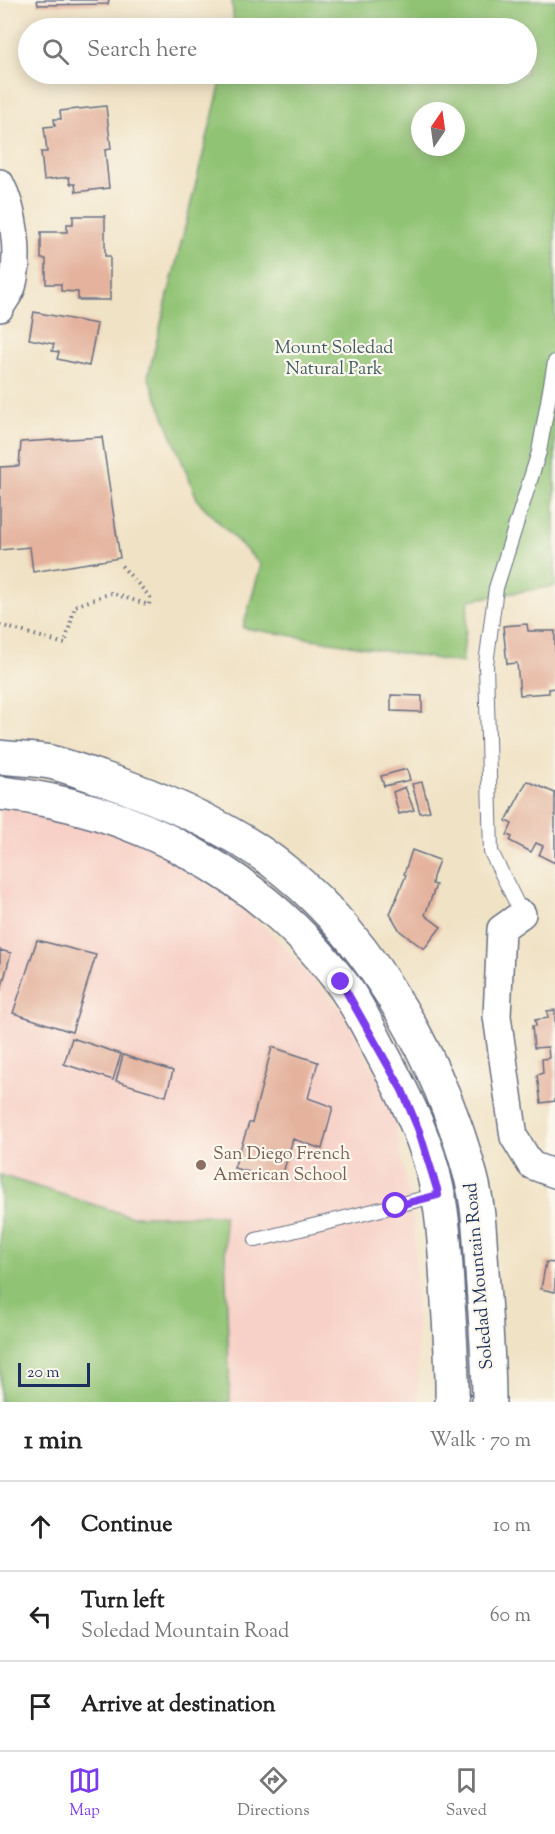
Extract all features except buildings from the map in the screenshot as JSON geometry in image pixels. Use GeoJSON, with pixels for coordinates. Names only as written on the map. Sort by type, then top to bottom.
{"type":"FeatureCollection","features":[{"type":"Feature","properties":{"kind":"main road","name":"Soledad Mountain Road"},"geometry":{"type":"LineString","coordinates":[[0,757],[50,762],[143,792],[192,813],[286,871],[336,919],[370,959],[435,1074],[457,1128],[472,1180],[480,1243],[489,1366],[489,1402]]}},
{"type":"Feature","properties":{"kind":"main road","name":"Soledad Mountain Road"},"geometry":{"type":"LineString","coordinates":[[0,793],[40,797],[137,828],[171,842],[265,901],[310,944],[341,982],[368,1026],[402,1090],[419,1131],[438,1195],[446,1268],[452,1402]]}},
{"type":"Feature","properties":{"kind":"street"},"geometry":{"type":"LineString","coordinates":[[0,183],[8,198],[16,258],[13,286],[0,308]]}},
{"type":"Feature","properties":{"kind":"street"},"geometry":{"type":"LineString","coordinates":[[522,914],[501,929],[497,1016],[514,1137],[531,1165],[555,1174]]}},
{"type":"Feature","properties":{"kind":"lane"},"geometry":{"type":"LineString","coordinates":[[522,914],[491,852],[486,664],[496,588],[539,452],[555,362]]}},
{"type":"Feature","properties":{"kind":"lane"},"geometry":{"type":"LineString","coordinates":[[256,1240],[438,1195]]}},
{"type":"Feature","properties":{"kind":"path"},"geometry":{"type":"LineString","coordinates":[[0,625],[65,645],[75,606],[111,593],[148,605],[150,597],[119,563]]}},
{"type":"Feature","properties":{"kind":"shaded area","name":"San Diego French American School"},"geometry":{"type":"Polygon","coordinates":[[[0,802],[91,819],[198,868],[277,939],[345,1015],[391,1102],[414,1228],[419,1402],[0,1402],[0,802]]]}},
{"type":"Feature","properties":{"kind":"green space","name":"Mount Soledad Natural Park"},"geometry":{"type":"Polygon","coordinates":[[[232,0],[555,0],[555,586],[469,600],[462,663],[243,628],[261,565],[198,501],[148,376],[221,84],[537,84],[537,18],[233,18],[232,0]]]}},
{"type":"Feature","properties":{"kind":"green space"},"geometry":{"type":"Polygon","coordinates":[[[0,1175],[130,1216],[224,1215],[230,1402],[0,1402],[0,1175]]]}},
{"type":"Feature","properties":{"kind":"place","name":"San Diego French American School"},"geometry":{"type":"Point","coordinates":[201,1165]}},
{"type":"Feature","properties":{"kind":"route"},"geometry":{"type":"LineString","coordinates":[[341,982],[368,1026],[402,1090],[419,1131],[437,1189],[438,1195],[396,1206]]}}]}
